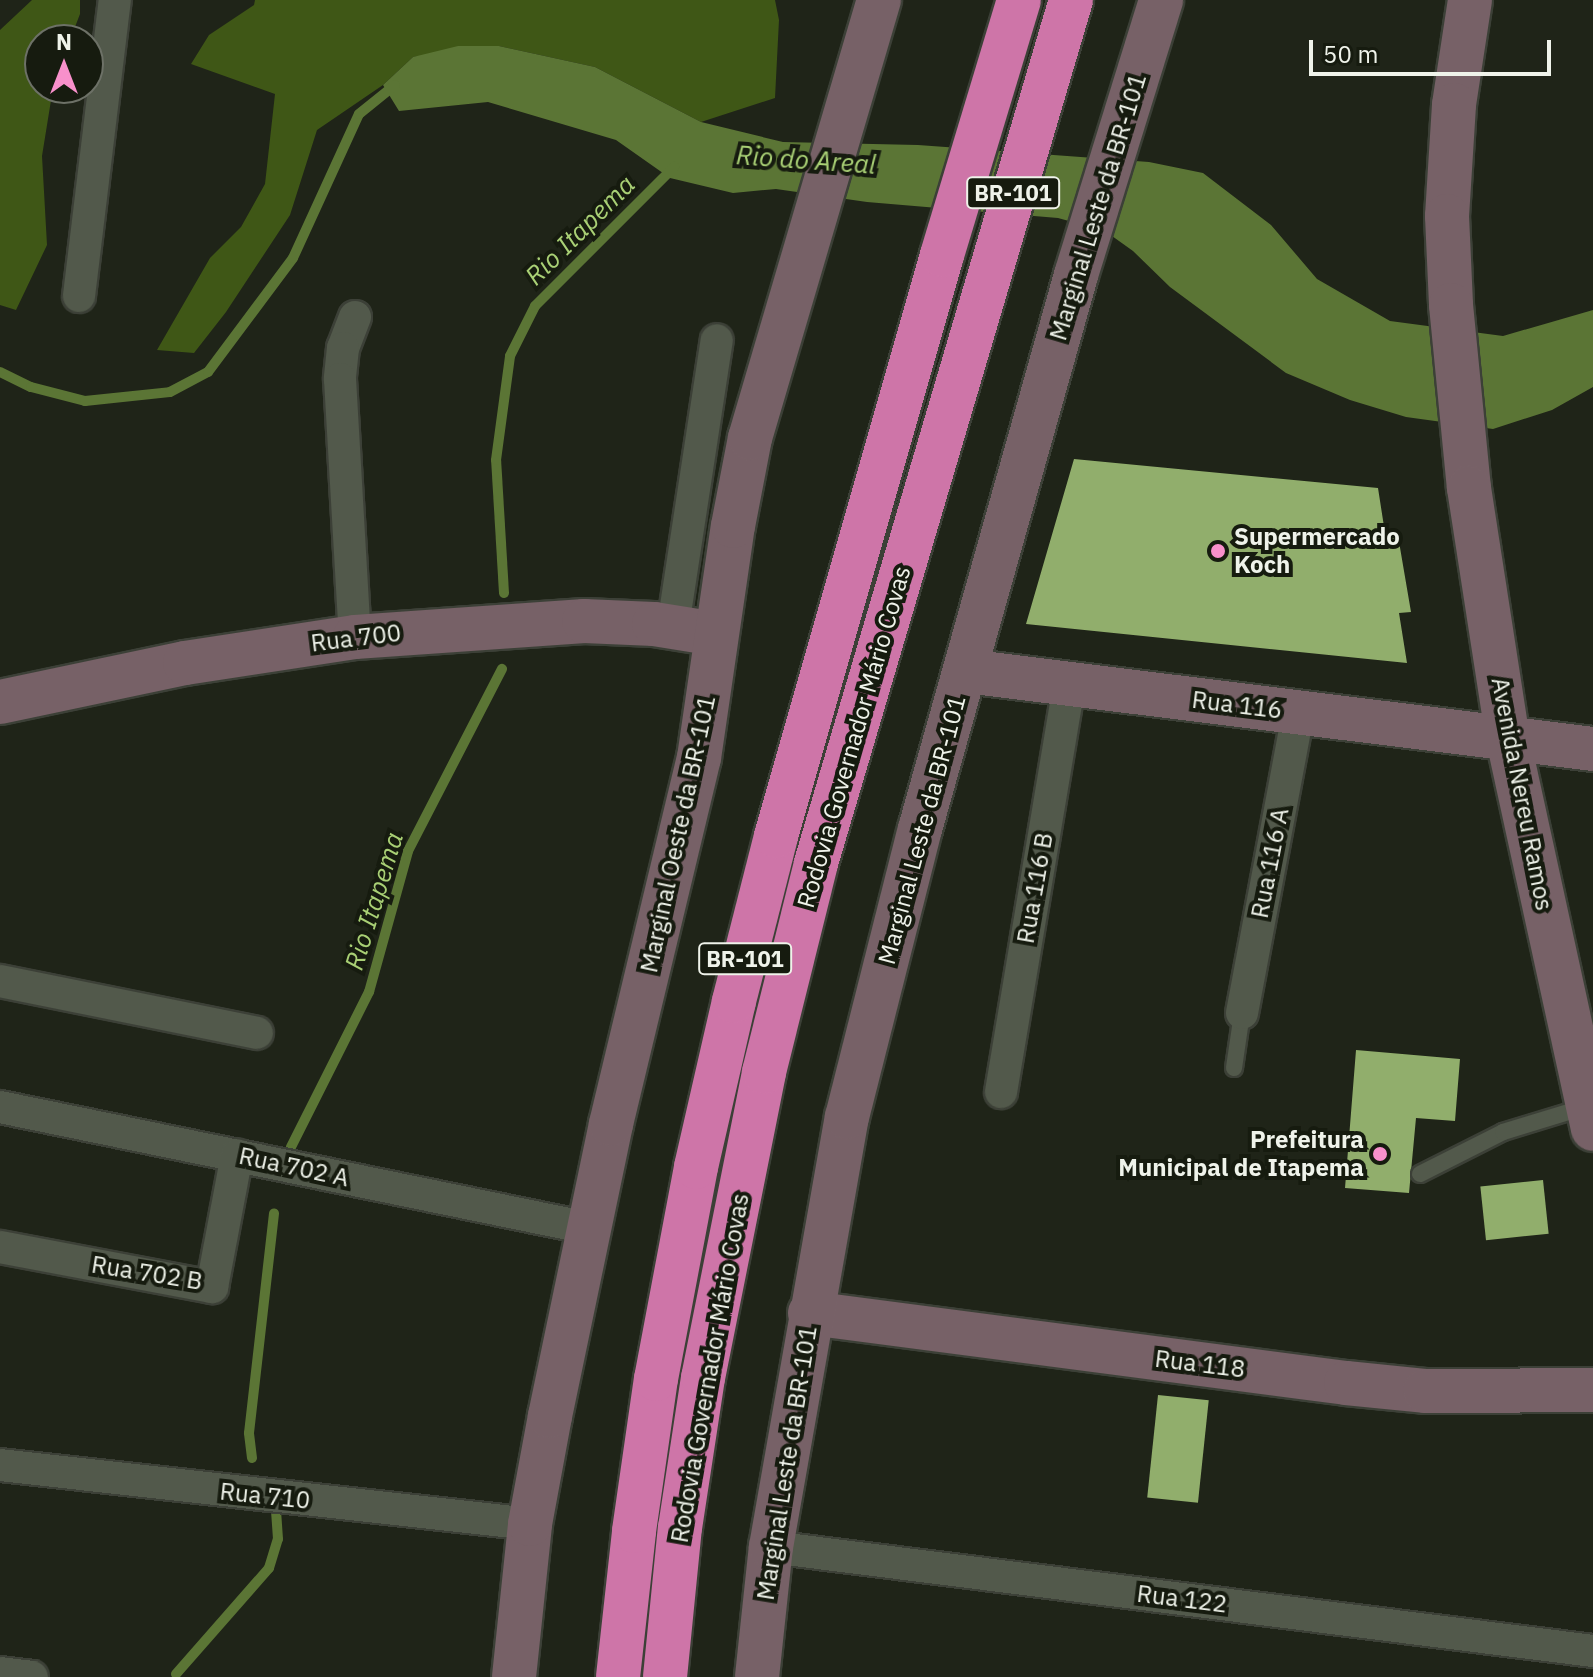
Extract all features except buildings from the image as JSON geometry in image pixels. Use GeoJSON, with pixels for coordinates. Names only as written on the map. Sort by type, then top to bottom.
{"type":"FeatureCollection","features":[{"type":"Feature","properties":{"kind":"highway","name":"Rodovia Governador Mário Covas"},"geometry":{"type":"LineString","coordinates":[[618,1677],[634,1531],[656,1379],[699,1152],[776,836],[942,255],[1019,0]]}},
{"type":"Feature","properties":{"kind":"highway","name":"Rodovia Governador Mário Covas"},"geometry":{"type":"LineString","coordinates":[[665,1677],[680,1528],[703,1378],[764,1072],[816,863],[1071,0]]}},
{"type":"Feature","properties":{"kind":"main road","name":"Marginal Oeste da BR-101"},"geometry":{"type":"LineString","coordinates":[[514,1677],[530,1524],[588,1228],[699,758],[716,634],[750,438],[879,0]]}},
{"type":"Feature","properties":{"kind":"main road","name":"Marginal Leste da BR-101"},"geometry":{"type":"LineString","coordinates":[[757,1677],[771,1547],[847,1117],[916,844],[1076,275],[1161,0]]}},
{"type":"Feature","properties":{"kind":"main road","name":"Avenida Nereu Ramos"},"geometry":{"type":"LineString","coordinates":[[1470,0],[1449,157],[1451,305],[1465,456],[1508,739],[1584,1056],[1590,1118]]}},
{"type":"Feature","properties":{"kind":"main road","name":"Rua 700"},"geometry":{"type":"LineString","coordinates":[[0,702],[185,663],[355,637],[584,621],[673,626],[716,634]]}},
{"type":"Feature","properties":{"kind":"main road","name":"Rua 116"},"geometry":{"type":"LineString","coordinates":[[966,671],[1593,749]]}},
{"type":"Feature","properties":{"kind":"main road","name":"Rua 118"},"geometry":{"type":"LineString","coordinates":[[810,1313],[1362,1385],[1470,1392],[1593,1390]]}},
{"type":"Feature","properties":{"kind":"street"},"geometry":{"type":"LineString","coordinates":[[79,296],[115,0]]}},
{"type":"Feature","properties":{"kind":"street"},"geometry":{"type":"LineString","coordinates":[[355,317],[343,348],[340,379],[355,637]]}},
{"type":"Feature","properties":{"kind":"street"},"geometry":{"type":"LineString","coordinates":[[673,626],[717,340]]}},
{"type":"Feature","properties":{"kind":"street","name":"Rua 116 B"},"geometry":{"type":"LineString","coordinates":[[1001,1092],[1069,684]]}},
{"type":"Feature","properties":{"kind":"street","name":"Rua 116 A"},"geometry":{"type":"LineString","coordinates":[[1242,1013],[1298,713]]}},
{"type":"Feature","properties":{"kind":"street"},"geometry":{"type":"LineString","coordinates":[[0,981],[257,1033]]}},
{"type":"Feature","properties":{"kind":"street","name":"Rua 702 A"},"geometry":{"type":"LineString","coordinates":[[0,1107],[588,1228]]}},
{"type":"Feature","properties":{"kind":"street","name":"Rua 702 B"},"geometry":{"type":"LineString","coordinates":[[0,1247],[212,1287],[237,1155]]}},
{"type":"Feature","properties":{"kind":"street","name":"Rua 710"},"geometry":{"type":"LineString","coordinates":[[0,1465],[530,1524]]}},
{"type":"Feature","properties":{"kind":"street","name":"Rua 122"},"geometry":{"type":"LineString","coordinates":[[771,1547],[1593,1651]]}},
{"type":"Feature","properties":{"kind":"street"},"geometry":{"type":"LineString","coordinates":[[0,1673],[32,1677]]}},
{"type":"Feature","properties":{"kind":"lane"},"geometry":{"type":"LineString","coordinates":[[1234,1068],[1242,1013]]}},
{"type":"Feature","properties":{"kind":"lane"},"geometry":{"type":"LineString","coordinates":[[1420,1174],[1503,1132],[1590,1118]]}},
{"type":"Feature","properties":{"kind":"shaded area"},"geometry":{"type":"Polygon","coordinates":[[[32,0],[80,0],[76,24],[24,24],[24,104],[50,104],[42,156],[47,245],[16,310],[0,305],[0,30],[32,0]]]}},
{"type":"Feature","properties":{"kind":"shaded area"},"geometry":{"type":"Polygon","coordinates":[[[255,0],[775,0],[779,20],[775,98],[701,122],[595,67],[499,46],[413,57],[383,85],[317,130],[290,215],[226,312],[194,353],[157,350],[210,258],[241,227],[265,184],[275,94],[191,64],[209,35],[254,5],[255,0]]]}},
{"type":"Feature","properties":{"kind":"water"},"geometry":{"type":"Polygon","coordinates":[[[458,46],[499,46],[595,67],[701,122],[783,142],[918,145],[1149,162],[1203,173],[1271,225],[1317,279],[1390,321],[1503,336],[1593,310],[1593,387],[1552,410],[1493,429],[1406,417],[1350,400],[1286,373],[1170,287],[1133,251],[1105,231],[1058,218],[867,202],[776,189],[733,193],[670,178],[616,140],[488,102],[399,111],[383,85],[413,57],[458,46]]]}},
{"type":"Feature","properties":{"kind":"waterway","name":"Rio do Areal"},"geometry":{"type":"LineString","coordinates":[[0,372],[31,387],[85,401],[170,392],[208,372],[293,258],[359,114],[395,85]]}},
{"type":"Feature","properties":{"kind":"waterway","name":"Rio Itapema"},"geometry":{"type":"LineString","coordinates":[[504,593],[496,460],[510,356],[535,306],[674,167]]}},
{"type":"Feature","properties":{"kind":"waterway","name":"Rio Itapema"},"geometry":{"type":"LineString","coordinates":[[291,1147],[369,992],[408,851],[502,669]]}},
{"type":"Feature","properties":{"kind":"waterway","name":"Rio Itapema"},"geometry":{"type":"LineString","coordinates":[[252,1458],[249,1433],[274,1213]]}},
{"type":"Feature","properties":{"kind":"waterway","name":"Rio Itapema"},"geometry":{"type":"LineString","coordinates":[[176,1674],[269,1568],[278,1539],[276,1513]]}},
{"type":"Feature","properties":{"kind":"place","name":"Supermercado Koch"},"geometry":{"type":"Point","coordinates":[1218,551]}},
{"type":"Feature","properties":{"kind":"place","name":"Prefeitura Municipal de Itapema"},"geometry":{"type":"Point","coordinates":[1380,1154]}}]}
